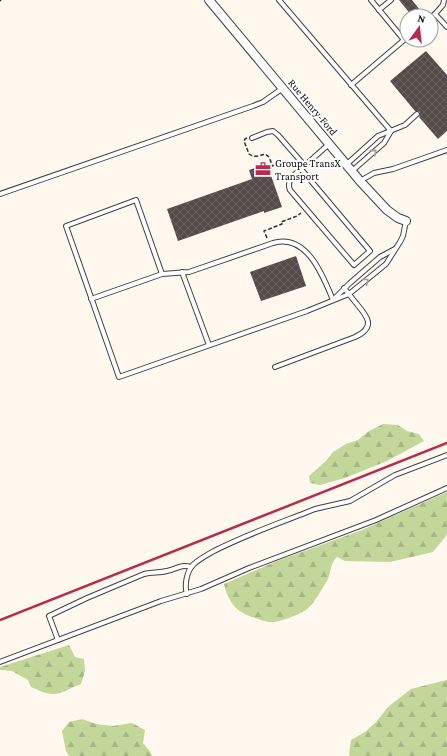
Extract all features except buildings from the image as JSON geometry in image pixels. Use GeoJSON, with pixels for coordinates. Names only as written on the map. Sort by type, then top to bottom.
{"type":"FeatureCollection","features":[{"type":"Feature","properties":{"kind":"street","name":"Rue Henry-Ford"},"geometry":{"type":"LineString","coordinates":[[209,0],[360,181],[392,215],[406,221]]}},
{"type":"Feature","properties":{"kind":"lane"},"geometry":{"type":"LineString","coordinates":[[279,0],[391,131]]}},
{"type":"Feature","properties":{"kind":"lane"},"geometry":{"type":"LineString","coordinates":[[371,0],[399,31]]}},
{"type":"Feature","properties":{"kind":"lane"},"geometry":{"type":"LineString","coordinates":[[379,10],[391,0]]}},
{"type":"Feature","properties":{"kind":"lane"},"geometry":{"type":"LineString","coordinates":[[439,10],[443,5],[444,0]]}},
{"type":"Feature","properties":{"kind":"lane"},"geometry":{"type":"LineString","coordinates":[[439,18],[447,27]]}},
{"type":"Feature","properties":{"kind":"lane"},"geometry":{"type":"LineString","coordinates":[[351,85],[399,45]]}},
{"type":"Feature","properties":{"kind":"lane"},"geometry":{"type":"LineString","coordinates":[[0,194],[253,106],[263,102],[283,88]]}},
{"type":"Feature","properties":{"kind":"lane"},"geometry":{"type":"LineString","coordinates":[[346,164],[378,136],[405,125],[417,114]]}},
{"type":"Feature","properties":{"kind":"lane"},"geometry":{"type":"LineString","coordinates":[[250,138],[273,131],[305,166]]}},
{"type":"Feature","properties":{"kind":"lane"},"geometry":{"type":"LineString","coordinates":[[352,171],[384,143],[391,131]]}},
{"type":"Feature","properties":{"kind":"lane"},"geometry":{"type":"LineString","coordinates":[[301,169],[370,251],[354,265],[290,190],[288,185],[289,181],[294,175],[330,144]]}},
{"type":"Feature","properties":{"kind":"lane"},"geometry":{"type":"LineString","coordinates":[[360,181],[374,173],[393,170],[447,150]]}},
{"type":"Feature","properties":{"kind":"lane"},"geometry":{"type":"LineString","coordinates":[[162,274],[136,200],[66,226],[118,377],[349,294],[386,264],[403,236],[406,221]]}},
{"type":"Feature","properties":{"kind":"lane"},"geometry":{"type":"LineString","coordinates":[[91,299],[162,274],[189,272],[269,244],[287,241],[292,242],[304,250],[313,260],[322,274],[333,300]]}},
{"type":"Feature","properties":{"kind":"lane"},"geometry":{"type":"LineString","coordinates":[[333,300],[344,288],[380,258],[395,249]]}},
{"type":"Feature","properties":{"kind":"lane"},"geometry":{"type":"LineString","coordinates":[[182,272],[209,345]]}},
{"type":"Feature","properties":{"kind":"lane"},"geometry":{"type":"LineString","coordinates":[[274,367],[364,333],[368,319],[344,288]]}},
{"type":"Feature","properties":{"kind":"lane"},"geometry":{"type":"LineString","coordinates":[[187,594],[186,583],[191,567],[208,555],[241,538],[310,511],[350,501],[395,475],[447,455]]}},
{"type":"Feature","properties":{"kind":"lane"},"geometry":{"type":"LineString","coordinates":[[0,662],[161,601],[201,589],[263,562],[376,520],[447,488]]}},
{"type":"Feature","properties":{"kind":"lane"},"geometry":{"type":"LineString","coordinates":[[58,640],[49,616],[144,574],[167,571],[181,566],[191,567]]}},
{"type":"Feature","properties":{"kind":"path"},"geometry":{"type":"LineString","coordinates":[[250,138],[245,139],[244,141],[249,154],[255,157],[263,154],[270,157],[272,166]]}},
{"type":"Feature","properties":{"kind":"path"},"geometry":{"type":"LineString","coordinates":[[268,167],[286,161],[294,170]]}},
{"type":"Feature","properties":{"kind":"path"},"geometry":{"type":"LineString","coordinates":[[269,244],[264,230],[282,224],[281,222],[297,216]]}},
{"type":"Feature","properties":{"kind":"green space"},"geometry":{"type":"Polygon","coordinates":[[[383,424],[398,425],[407,431],[419,434],[424,441],[387,461],[345,478],[320,485],[310,483],[309,476],[326,461],[333,452],[346,444],[358,440],[369,431],[383,424]]]}},
{"type":"Feature","properties":{"kind":"green space"},"geometry":{"type":"Polygon","coordinates":[[[447,492],[447,533],[433,552],[390,562],[345,561],[337,557],[334,560],[328,579],[309,607],[289,618],[274,622],[266,622],[243,613],[234,606],[228,596],[224,584],[277,561],[362,530],[447,492]]]}},
{"type":"Feature","properties":{"kind":"green space"},"geometry":{"type":"Polygon","coordinates":[[[69,645],[75,657],[84,659],[85,671],[81,684],[63,692],[56,694],[44,693],[31,687],[28,680],[12,671],[0,670],[0,667],[69,645]]]}},
{"type":"Feature","properties":{"kind":"green space"},"geometry":{"type":"Polygon","coordinates":[[[447,680],[447,756],[350,756],[351,740],[365,732],[376,722],[388,707],[411,689],[447,680]]]}},
{"type":"Feature","properties":{"kind":"green space"},"geometry":{"type":"Polygon","coordinates":[[[82,719],[96,724],[113,726],[132,723],[145,730],[143,743],[152,756],[69,756],[66,751],[62,731],[69,722],[82,719]]]}},
{"type":"Feature","properties":{"kind":"railway"},"geometry":{"type":"LineString","coordinates":[[0,620],[447,443]]}},
{"type":"Feature","properties":{"kind":"place","name":"Groupe TransX Transport"},"geometry":{"type":"Point","coordinates":[263,169]}}]}
